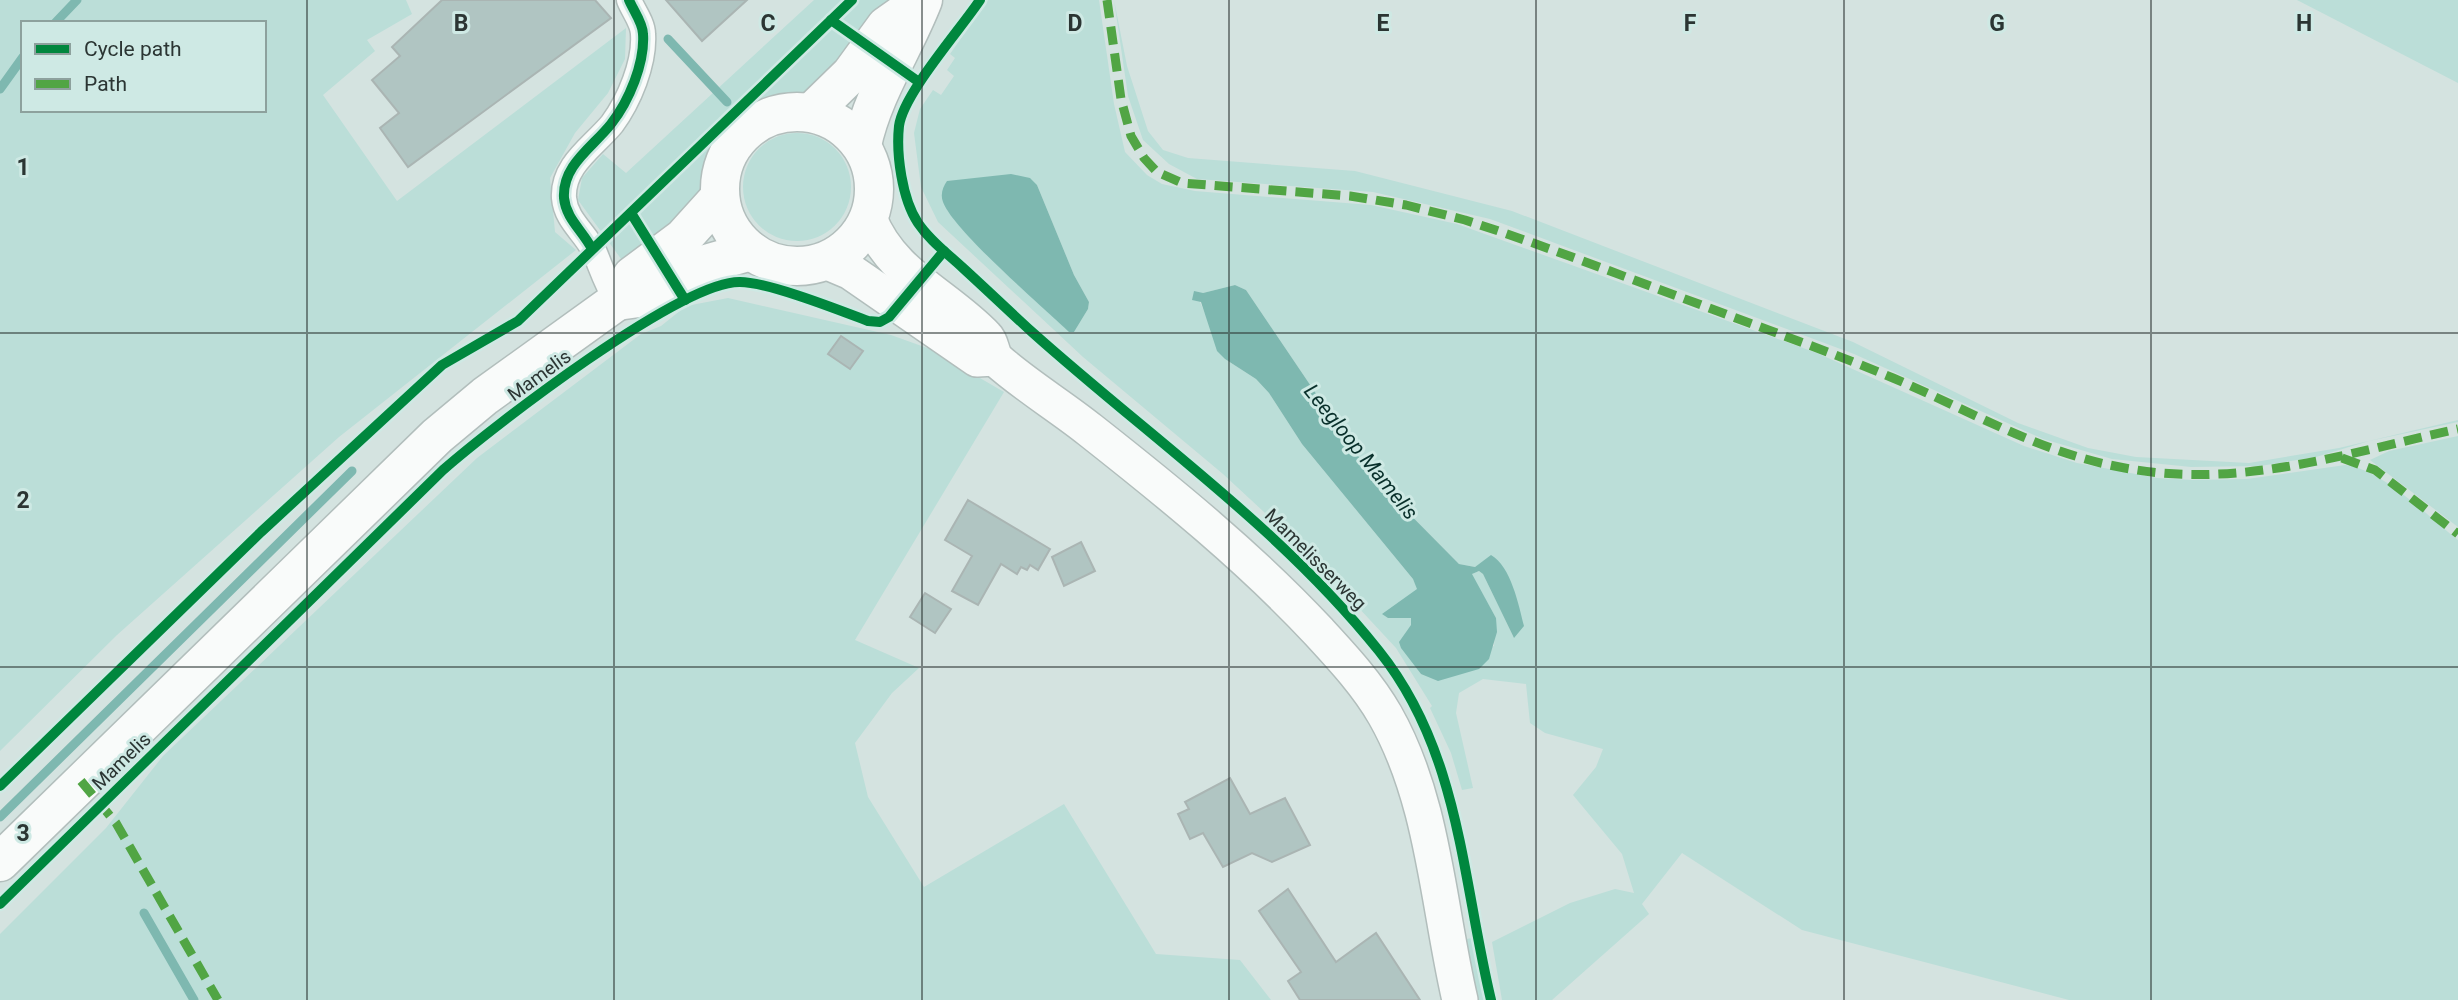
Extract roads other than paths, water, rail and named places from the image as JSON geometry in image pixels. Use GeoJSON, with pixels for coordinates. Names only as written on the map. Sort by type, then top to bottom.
{"type":"FeatureCollection","features":[{"type":"Feature","properties":{"kind":"main road"},"geometry":{"type":"LineString","coordinates":[[812,112],[851,74],[886,26],[923,0]]}},
{"type":"Feature","properties":{"kind":"main road"},"geometry":{"type":"LineString","coordinates":[[862,145],[873,105],[907,41],[923,0]]}},
{"type":"Feature","properties":{"kind":"main road"},"geometry":{"type":"LineString","coordinates":[[783,112],[812,112],[840,124],[862,145],[870,162],[874,181],[869,218],[851,244],[824,261],[791,266],[774,262],[751,251],[730,227],[720,197],[726,159],[735,142],[748,128],[783,112]]}},
{"type":"Feature","properties":{"kind":"main road","name":"Mamelis"},"geometry":{"type":"LineString","coordinates":[[0,862],[437,436],[485,396],[617,302],[632,275],[659,257],[701,221],[720,197]]}},
{"type":"Feature","properties":{"kind":"main road","name":"Mamelis"},"geometry":{"type":"LineString","coordinates":[[617,302],[646,297],[699,266],[751,251]]}},
{"type":"Feature","properties":{"kind":"street"},"geometry":{"type":"LineString","coordinates":[[617,302],[606,284],[592,249],[567,210],[565,185],[575,163],[620,111],[637,72],[643,32],[629,0]]}},
{"type":"Feature","properties":{"kind":"street"},"geometry":{"type":"LineString","coordinates":[[869,218],[878,240],[893,261],[988,338],[995,358],[1090,430],[1220,536],[1302,613],[1362,681],[1384,714],[1403,751],[1418,795],[1460,1000]]}},
{"type":"Feature","properties":{"kind":"street"},"geometry":{"type":"LineString","coordinates":[[824,261],[851,272],[977,359],[995,358]]}},
{"type":"Feature","properties":{"kind":"waterway"},"geometry":{"type":"LineString","coordinates":[[57,21],[77,0]]}},
{"type":"Feature","properties":{"kind":"waterway","name":"Leegloop Mamelis"},"geometry":{"type":"LineString","coordinates":[[668,39],[727,102]]}},
{"type":"Feature","properties":{"kind":"waterway"},"geometry":{"type":"LineString","coordinates":[[0,89],[21,60]]}},
{"type":"Feature","properties":{"kind":"waterway"},"geometry":{"type":"LineString","coordinates":[[0,817],[352,471]]}},
{"type":"Feature","properties":{"kind":"waterway"},"geometry":{"type":"LineString","coordinates":[[144,913],[194,1000]]}}]}
